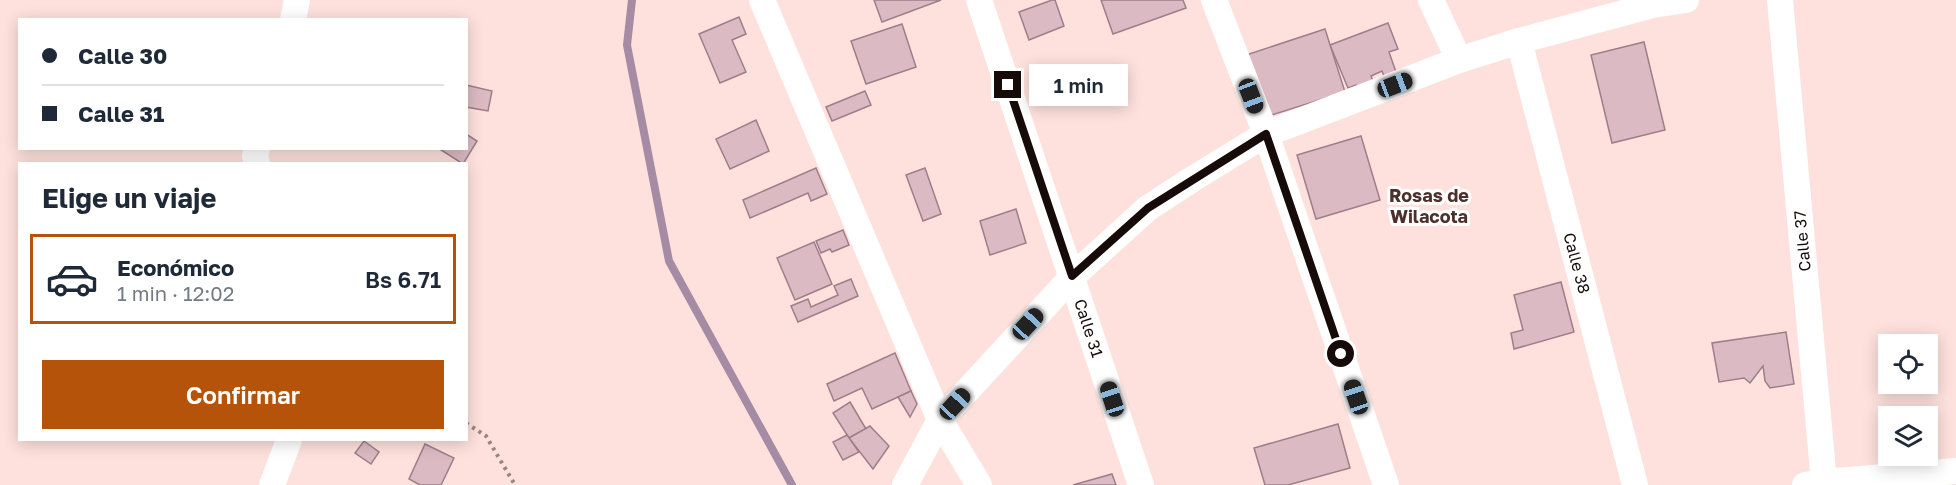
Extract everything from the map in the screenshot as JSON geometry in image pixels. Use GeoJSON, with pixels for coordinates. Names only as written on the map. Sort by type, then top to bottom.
{"type":"FeatureCollection","features":[{"type":"Feature","properties":{"kind":"street"},"geometry":{"type":"LineString","coordinates":[[292,18],[297,0]]}},
{"type":"Feature","properties":{"kind":"street"},"geometry":{"type":"LineString","coordinates":[[762,0],[940,420],[979,485]]}},
{"type":"Feature","properties":{"kind":"street","name":"Calle 31"},"geometry":{"type":"LineString","coordinates":[[979,0],[1141,485]]}},
{"type":"Feature","properties":{"kind":"street"},"geometry":{"type":"LineString","coordinates":[[1214,0],[1266,134],[1386,485]]}},
{"type":"Feature","properties":{"kind":"street"},"geometry":{"type":"LineString","coordinates":[[1431,0],[1460,60]]}},
{"type":"Feature","properties":{"kind":"street"},"geometry":{"type":"LineString","coordinates":[[905,485],[940,420],[1072,276],[1148,208],[1266,134],[1460,60],[1519,41],[1651,3],[1686,0]]}},
{"type":"Feature","properties":{"kind":"street","name":"Calle 37"},"geometry":{"type":"LineString","coordinates":[[1780,0],[1814,483]]}},
{"type":"Feature","properties":{"kind":"street","name":"Calle 38"},"geometry":{"type":"LineString","coordinates":[[1519,41],[1635,485]]}},
{"type":"Feature","properties":{"kind":"street"},"geometry":{"type":"LineString","coordinates":[[272,485],[289,441]]}},
{"type":"Feature","properties":{"kind":"street"},"geometry":{"type":"LineString","coordinates":[[1814,483],[1956,471]]}},
{"type":"Feature","properties":{"kind":"path"},"geometry":{"type":"LineString","coordinates":[[468,424],[486,436],[515,485]]}},
{"type":"Feature","properties":{"kind":"building"},"geometry":{"type":"Polygon","coordinates":[[[874,0],[941,0],[882,22],[874,0]]]}},
{"type":"Feature","properties":{"kind":"building"},"geometry":{"type":"Polygon","coordinates":[[[1055,0],[1064,26],[1029,40],[1019,12],[1055,0]]]}},
{"type":"Feature","properties":{"kind":"building"},"geometry":{"type":"Polygon","coordinates":[[[1101,0],[1183,0],[1186,8],[1113,34],[1101,0]]]}},
{"type":"Feature","properties":{"kind":"building"},"geometry":{"type":"Polygon","coordinates":[[[739,17],[746,34],[732,40],[746,72],[720,83],[699,34],[739,17]]]}},
{"type":"Feature","properties":{"kind":"building"},"geometry":{"type":"Polygon","coordinates":[[[1388,23],[1398,49],[1389,52],[1396,72],[1384,76],[1382,71],[1371,76],[1373,81],[1348,88],[1330,45],[1388,23]]]}},
{"type":"Feature","properties":{"kind":"building"},"geometry":{"type":"Polygon","coordinates":[[[902,24],[916,67],[866,84],[851,41],[902,24]]]}},
{"type":"Feature","properties":{"kind":"building"},"geometry":{"type":"Polygon","coordinates":[[[1325,29],[1345,92],[1265,117],[1246,55],[1325,29]]]}},
{"type":"Feature","properties":{"kind":"building"},"geometry":{"type":"Polygon","coordinates":[[[1644,42],[1665,130],[1612,143],[1591,55],[1644,42]]]}},
{"type":"Feature","properties":{"kind":"building"},"geometry":{"type":"Polygon","coordinates":[[[468,85],[492,91],[488,111],[468,107],[468,85]]]}},
{"type":"Feature","properties":{"kind":"building"},"geometry":{"type":"Polygon","coordinates":[[[865,91],[871,105],[832,121],[826,107],[865,91]]]}},
{"type":"Feature","properties":{"kind":"building"},"geometry":{"type":"Polygon","coordinates":[[[756,120],[769,151],[730,169],[716,139],[756,120]]]}},
{"type":"Feature","properties":{"kind":"building"},"geometry":{"type":"Polygon","coordinates":[[[468,135],[477,141],[464,162],[460,162],[441,150],[468,150],[468,135]]]}},
{"type":"Feature","properties":{"kind":"building"},"geometry":{"type":"Polygon","coordinates":[[[1361,136],[1380,200],[1316,219],[1297,155],[1361,136]]]}},
{"type":"Feature","properties":{"kind":"building"},"geometry":{"type":"Polygon","coordinates":[[[816,168],[827,194],[811,201],[808,193],[750,218],[743,200],[816,168]]]}},
{"type":"Feature","properties":{"kind":"building"},"geometry":{"type":"Polygon","coordinates":[[[925,168],[941,214],[923,221],[906,175],[925,168]]]}},
{"type":"Feature","properties":{"kind":"building"},"geometry":{"type":"Polygon","coordinates":[[[1016,209],[1026,243],[990,255],[980,221],[1016,209]]]}},
{"type":"Feature","properties":{"kind":"building"},"geometry":{"type":"Polygon","coordinates":[[[843,230],[849,245],[832,252],[830,249],[821,253],[816,241],[843,230]]]}},
{"type":"Feature","properties":{"kind":"building"},"geometry":{"type":"Polygon","coordinates":[[[814,242],[832,284],[795,300],[777,258],[814,242]]]}},
{"type":"Feature","properties":{"kind":"building"},"geometry":{"type":"Polygon","coordinates":[[[851,279],[858,296],[798,322],[791,306],[808,299],[811,307],[838,295],[834,286],[851,279]]]}},
{"type":"Feature","properties":{"kind":"building"},"geometry":{"type":"Polygon","coordinates":[[[1561,282],[1574,332],[1514,349],[1511,333],[1523,330],[1514,295],[1561,282]]]}},
{"type":"Feature","properties":{"kind":"building"},"geometry":{"type":"Polygon","coordinates":[[[1786,332],[1794,384],[1770,388],[1765,381],[1763,366],[1750,383],[1744,378],[1719,382],[1712,343],[1786,332]]]}},
{"type":"Feature","properties":{"kind":"building"},"geometry":{"type":"Polygon","coordinates":[[[895,353],[911,391],[872,409],[862,388],[834,401],[827,384],[895,353]]]}},
{"type":"Feature","properties":{"kind":"building"},"geometry":{"type":"Polygon","coordinates":[[[911,391],[917,404],[910,417],[898,397],[911,391]]]}},
{"type":"Feature","properties":{"kind":"building"},"geometry":{"type":"Polygon","coordinates":[[[850,402],[866,429],[849,438],[833,413],[850,402]]]}},
{"type":"Feature","properties":{"kind":"building"},"geometry":{"type":"Polygon","coordinates":[[[1338,424],[1350,468],[1288,485],[1265,485],[1254,448],[1338,424]]]}},
{"type":"Feature","properties":{"kind":"building"},"geometry":{"type":"Polygon","coordinates":[[[870,426],[889,446],[873,469],[849,438],[870,426]]]}},
{"type":"Feature","properties":{"kind":"building"},"geometry":{"type":"Polygon","coordinates":[[[847,435],[859,452],[843,460],[833,442],[847,435]]]}},
{"type":"Feature","properties":{"kind":"building"},"geometry":{"type":"Polygon","coordinates":[[[364,441],[379,452],[371,464],[355,453],[364,441]]]}},
{"type":"Feature","properties":{"kind":"building"},"geometry":{"type":"Polygon","coordinates":[[[425,444],[454,458],[441,485],[420,485],[409,479],[425,444]]]}},
{"type":"Feature","properties":{"kind":"building"},"geometry":{"type":"Polygon","coordinates":[[[1112,474],[1116,485],[1073,485],[1112,474]]]}},
{"type":"Feature","properties":{"kind":"waterway"},"geometry":{"type":"LineString","coordinates":[[632,0],[627,45],[669,261],[792,485]]}},
{"type":"Feature","properties":{"kind":"district","name":"Rosas de Wilacota"},"geometry":{"type":"Point","coordinates":[1429,206]}},
{"type":"Feature","properties":{"kind":"route"},"geometry":{"type":"LineString","coordinates":[[1008,85],[1072,276],[1148,208],[1266,134],[1341,354]]}}]}
